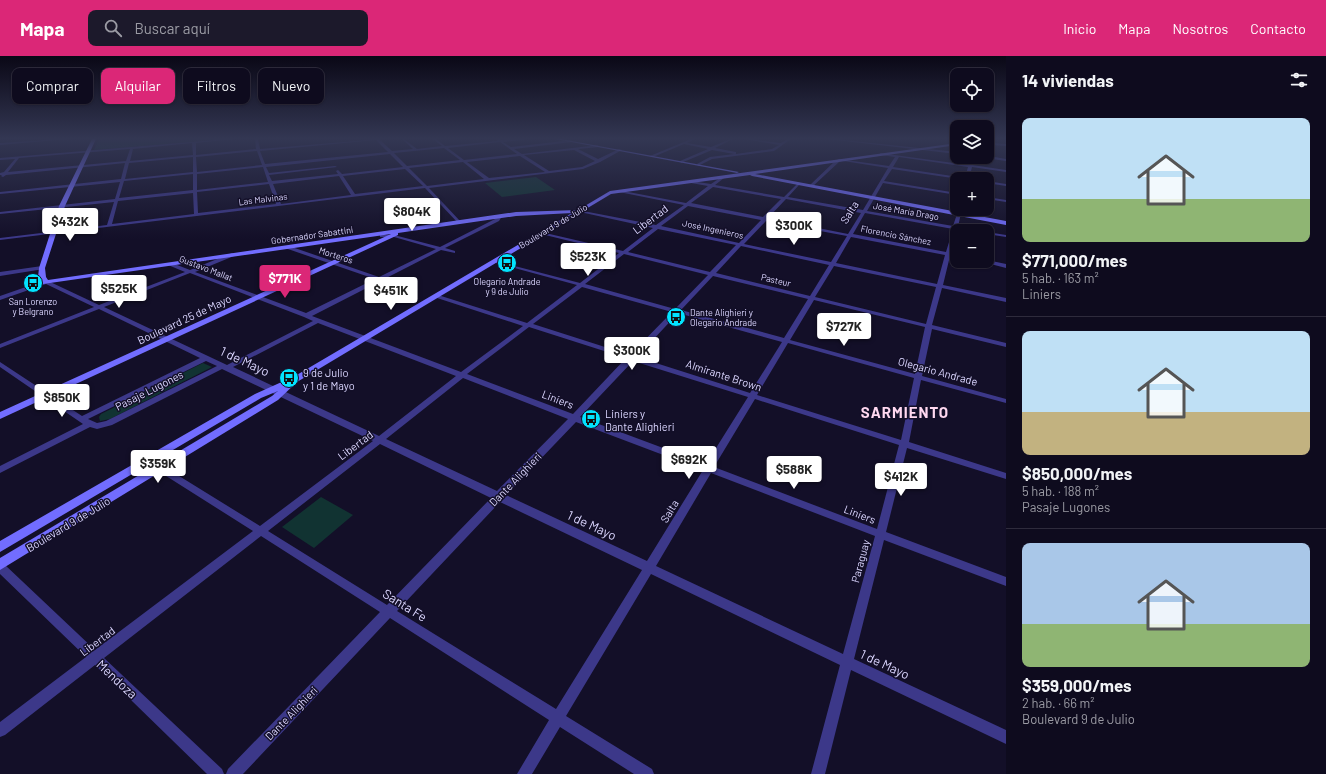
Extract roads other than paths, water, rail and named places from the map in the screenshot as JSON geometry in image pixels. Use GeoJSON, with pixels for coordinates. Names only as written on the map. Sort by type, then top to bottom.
{"type":"FeatureCollection","features":[{"type":"Feature","properties":{"kind":"main road"},"geometry":{"type":"LineString","coordinates":[[46,282],[42,277],[42,268],[62,206],[78,173]]}},
{"type":"Feature","properties":{"kind":"main road"},"geometry":{"type":"LineString","coordinates":[[736,173],[950,212]]}},
{"type":"Feature","properties":{"kind":"main road","name":"Boulevard 9 de Julio"},"geometry":{"type":"LineString","coordinates":[[0,547],[148,460],[276,391],[606,195],[619,191],[754,173]]}},
{"type":"Feature","properties":{"kind":"main road","name":"Gobernador Sabattini"},"geometry":{"type":"LineString","coordinates":[[46,282],[287,247],[395,234],[500,216],[525,213],[580,211]]}},
{"type":"Feature","properties":{"kind":"main road"},"geometry":{"type":"LineString","coordinates":[[969,216],[1006,223]]}},
{"type":"Feature","properties":{"kind":"main road","name":"Boulevard 25 de Mayo"},"geometry":{"type":"LineString","coordinates":[[0,416],[43,393],[330,262],[395,234]]}},
{"type":"Feature","properties":{"kind":"main road","name":"Boulevard 25 de Mayo"},"geometry":{"type":"LineString","coordinates":[[330,262],[382,235]]}},
{"type":"Feature","properties":{"kind":"main road","name":"Boulevard 9 de Julio"},"geometry":{"type":"LineString","coordinates":[[0,566],[160,468],[276,391]]}},
{"type":"Feature","properties":{"kind":"main road","name":"Boulevard 25 de Mayo"},"geometry":{"type":"LineString","coordinates":[[0,408],[43,393]]}},
{"type":"Feature","properties":{"kind":"street"},"geometry":{"type":"LineString","coordinates":[[0,174],[21,173]]}},
{"type":"Feature","properties":{"kind":"street"},"geometry":{"type":"LineString","coordinates":[[109,226],[124,173]]}},
{"type":"Feature","properties":{"kind":"street"},"geometry":{"type":"LineString","coordinates":[[195,173],[196,215]]}},
{"type":"Feature","properties":{"kind":"street"},"geometry":{"type":"LineString","coordinates":[[0,193],[199,173]]}},
{"type":"Feature","properties":{"kind":"street"},"geometry":{"type":"LineString","coordinates":[[279,205],[267,174],[281,173]]}},
{"type":"Feature","properties":{"kind":"street"},"geometry":{"type":"LineString","coordinates":[[338,173],[354,196]]}},
{"type":"Feature","properties":{"kind":"street"},"geometry":{"type":"LineString","coordinates":[[0,213],[364,173]]}},
{"type":"Feature","properties":{"kind":"street"},"geometry":{"type":"LineString","coordinates":[[411,173],[458,222]]}},
{"type":"Feature","properties":{"kind":"street"},"geometry":{"type":"LineString","coordinates":[[479,173],[488,180]]}},
{"type":"Feature","properties":{"kind":"street","name":"Las Malvinas"},"geometry":{"type":"LineString","coordinates":[[0,239],[544,173]]}},
{"type":"Feature","properties":{"kind":"street"},"geometry":{"type":"LineString","coordinates":[[811,186],[826,173]]}},
{"type":"Feature","properties":{"kind":"street","name":"Salta"},"geometry":{"type":"LineString","coordinates":[[524,774],[887,173]]}},
{"type":"Feature","properties":{"kind":"street"},"geometry":{"type":"LineString","coordinates":[[922,173],[950,177]]}},
{"type":"Feature","properties":{"kind":"street"},"geometry":{"type":"LineString","coordinates":[[0,180],[5,174]]}},
{"type":"Feature","properties":{"kind":"street","name":"Libertad"},"geometry":{"type":"LineString","coordinates":[[0,730],[380,440],[462,375],[723,177]]}},
{"type":"Feature","properties":{"kind":"street","name":"José María Drago"},"geometry":{"type":"LineString","coordinates":[[692,182],[950,227]]}},
{"type":"Feature","properties":{"kind":"street"},"geometry":{"type":"LineString","coordinates":[[882,182],[950,193]]}},
{"type":"Feature","properties":{"kind":"street"},"geometry":{"type":"LineString","coordinates":[[994,183],[1006,185]]}},
{"type":"Feature","properties":{"kind":"street","name":"Dante Alighieri"},"geometry":{"type":"LineString","coordinates":[[232,774],[798,184]]}},
{"type":"Feature","properties":{"kind":"street","name":"Florencio Sánchez"},"geometry":{"type":"LineString","coordinates":[[619,191],[950,254]]}},
{"type":"Feature","properties":{"kind":"street"},"geometry":{"type":"LineString","coordinates":[[994,199],[1006,201]]}},
{"type":"Feature","properties":{"kind":"street","name":"José Ingenieros"},"geometry":{"type":"LineString","coordinates":[[580,211],[658,226],[1006,300]]}},
{"type":"Feature","properties":{"kind":"street"},"geometry":{"type":"LineString","coordinates":[[306,316],[497,220],[500,216]]}},
{"type":"Feature","properties":{"kind":"street"},"geometry":{"type":"LineString","coordinates":[[50,242],[61,236],[85,229]]}},
{"type":"Feature","properties":{"kind":"street","name":"Pasteur"},"geometry":{"type":"LineString","coordinates":[[543,233],[1006,344]]}},
{"type":"Feature","properties":{"kind":"street"},"geometry":{"type":"LineString","coordinates":[[395,234],[453,252]]}},
{"type":"Feature","properties":{"kind":"street"},"geometry":{"type":"LineString","coordinates":[[994,234],[1006,236]]}},
{"type":"Feature","properties":{"kind":"street","name":"Morteros"},"geometry":{"type":"LineString","coordinates":[[287,247],[380,279]]}},
{"type":"Feature","properties":{"kind":"street"},"geometry":{"type":"LineString","coordinates":[[0,346],[232,255]]}},
{"type":"Feature","properties":{"kind":"street","name":"Olegario Andrade"},"geometry":{"type":"LineString","coordinates":[[494,261],[1006,401]]}},
{"type":"Feature","properties":{"kind":"street","name":"Paraguay"},"geometry":{"type":"LineString","coordinates":[[818,774],[904,444],[939,286],[950,262]]}},
{"type":"Feature","properties":{"kind":"street","name":"Gustavo Mallat"},"geometry":{"type":"LineString","coordinates":[[170,264],[254,297]]}},
{"type":"Feature","properties":{"kind":"street"},"geometry":{"type":"LineString","coordinates":[[994,264],[1006,266]]}},
{"type":"Feature","properties":{"kind":"street"},"geometry":{"type":"LineString","coordinates":[[0,274],[42,268]]}},
{"type":"Feature","properties":{"kind":"street"},"geometry":{"type":"LineString","coordinates":[[0,298],[46,282]]}},
{"type":"Feature","properties":{"kind":"street","name":"1 de Mayo"},"geometry":{"type":"LineString","coordinates":[[46,282],[1006,737]]}},
{"type":"Feature","properties":{"kind":"street","name":"Almirante Brown"},"geometry":{"type":"LineString","coordinates":[[436,296],[1006,476]]}},
{"type":"Feature","properties":{"kind":"street","name":"Liniers"},"geometry":{"type":"LineString","coordinates":[[254,297],[1006,582]]}},
{"type":"Feature","properties":{"kind":"street","name":"Pasaje Lugones"},"geometry":{"type":"LineString","coordinates":[[86,422],[97,426],[109,423],[317,320]]}},
{"type":"Feature","properties":{"kind":"street","name":"Pasaje Lugones"},"geometry":{"type":"LineString","coordinates":[[0,470],[206,358]]}},
{"type":"Feature","properties":{"kind":"street"},"geometry":{"type":"LineString","coordinates":[[0,364],[86,422]]}},
{"type":"Feature","properties":{"kind":"street","name":"Santa Fe"},"geometry":{"type":"LineString","coordinates":[[148,460],[647,774]]}},
{"type":"Feature","properties":{"kind":"street","name":"Mendoza"},"geometry":{"type":"LineString","coordinates":[[0,566],[94,658],[217,774]]}},
{"type":"Feature","properties":{"kind":"place","name":"Olegario Andrade y 9 de Julio"},"geometry":{"type":"Point","coordinates":[507,263]}},
{"type":"Feature","properties":{"kind":"place","name":"San Lorenzo y Belgrano"},"geometry":{"type":"Point","coordinates":[33,283]}},
{"type":"Feature","properties":{"kind":"place","name":"Dante Alighieri y Olegario Andrade"},"geometry":{"type":"Point","coordinates":[676,317]}},
{"type":"Feature","properties":{"kind":"place","name":"9 de Julio y 1 de Mayo"},"geometry":{"type":"Point","coordinates":[289,378]}},
{"type":"Feature","properties":{"kind":"place","name":"Liniers y Dante Alighieri"},"geometry":{"type":"Point","coordinates":[591,419]}},
{"type":"Feature","properties":{"kind":"district","name":"SARMIENTO"},"geometry":{"type":"Point","coordinates":[905,412]}}]}
